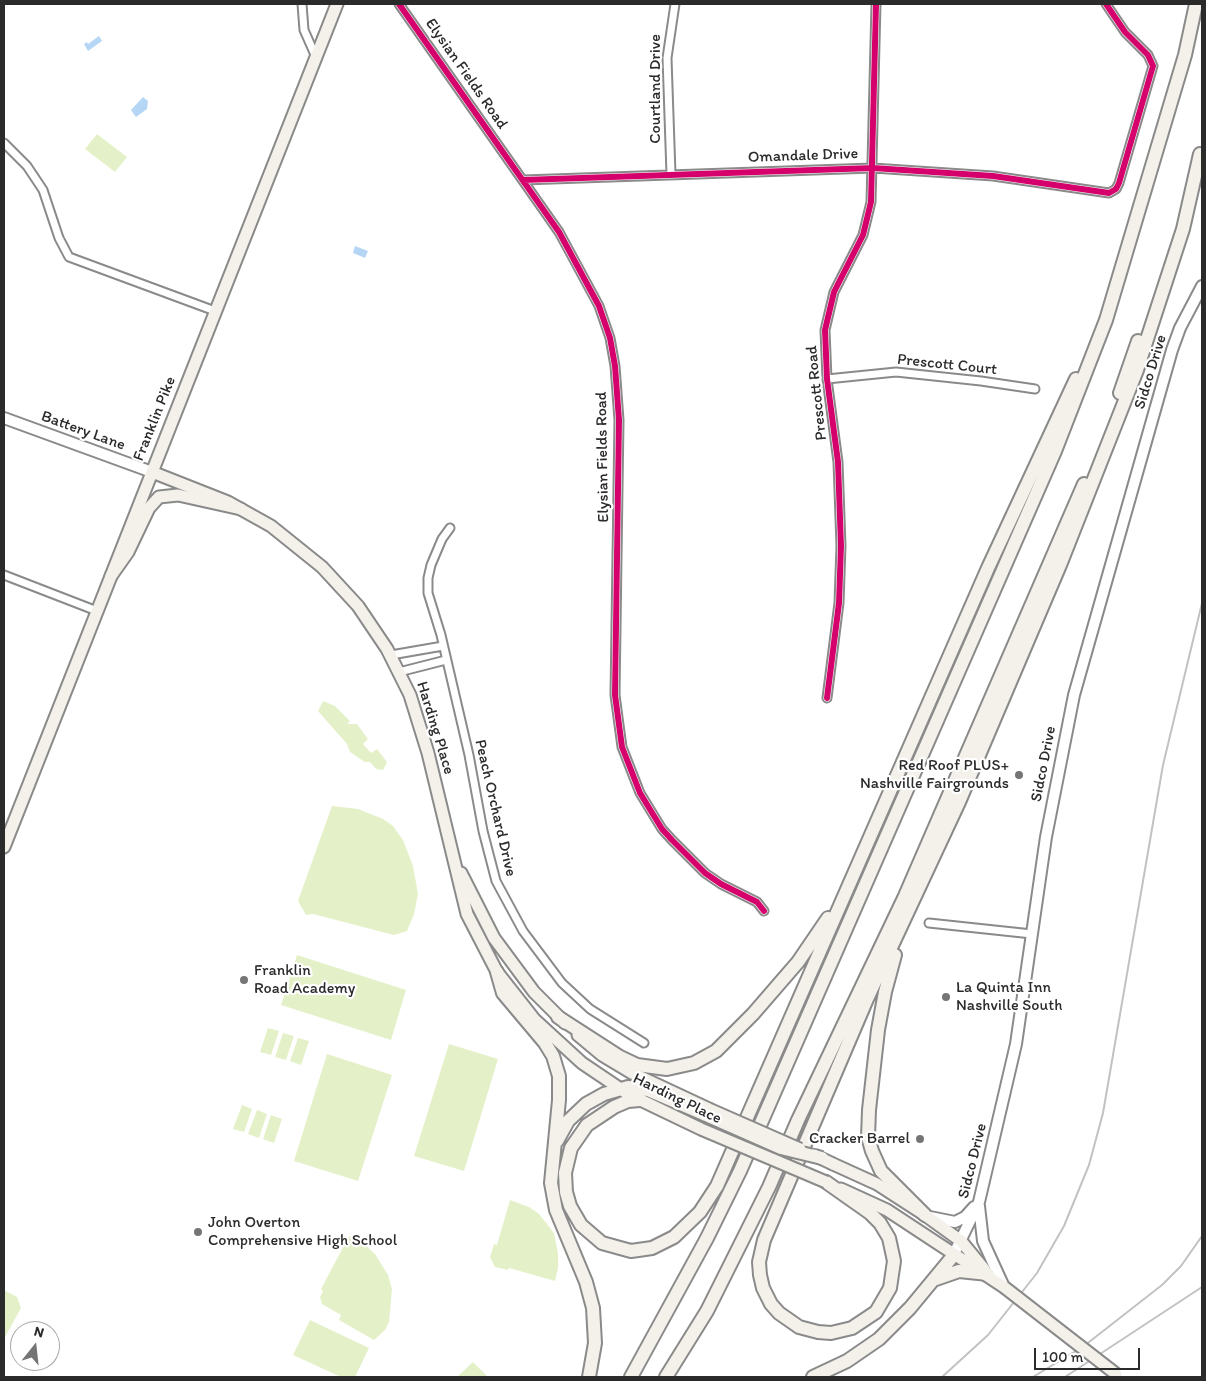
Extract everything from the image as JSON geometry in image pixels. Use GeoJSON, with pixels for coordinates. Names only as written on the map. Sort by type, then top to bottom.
{"type":"FeatureCollection","features":[{"type":"Feature","properties":{"kind":"highway"},"geometry":{"type":"LineString","coordinates":[[631,1377],[707,1238],[748,1153],[1055,451],[1106,320],[1184,54],[1196,4]]}},
{"type":"Feature","properties":{"kind":"highway"},"geometry":{"type":"LineString","coordinates":[[826,1182],[870,1213],[880,1223],[892,1247],[894,1267],[890,1288],[876,1312],[852,1328],[831,1333],[798,1327],[775,1308],[765,1293],[761,1282],[760,1262],[762,1248],[785,1188],[1029,642],[1138,370],[1183,230],[1201,150]]}},
{"type":"Feature","properties":{"kind":"highway"},"geometry":{"type":"LineString","coordinates":[[666,1377],[688,1344],[733,1263],[904,896],[1099,449],[1138,341],[1201,150]]}},
{"type":"Feature","properties":{"kind":"highway"},"geometry":{"type":"LineString","coordinates":[[640,1100],[631,1100],[614,1107],[587,1126],[571,1148],[565,1172],[568,1197],[581,1225],[602,1243],[631,1251],[652,1248],[674,1237],[694,1219],[711,1197],[749,1116],[988,568],[1085,360],[1125,258]]}},
{"type":"Feature","properties":{"kind":"highway"},"geometry":{"type":"LineString","coordinates":[[558,1017],[620,1057],[637,1065],[653,1068],[675,1068],[705,1058],[729,1039],[798,962],[858,866]]}},
{"type":"Feature","properties":{"kind":"highway"},"geometry":{"type":"LineString","coordinates":[[912,903],[885,992],[878,1030],[868,1129],[872,1151],[882,1171],[925,1215]]}},
{"type":"Feature","properties":{"kind":"highway"},"geometry":{"type":"LineString","coordinates":[[497,972],[503,993],[545,1043],[556,1065],[560,1093],[551,1183],[554,1204],[587,1287],[594,1313],[595,1343],[589,1377]]}},
{"type":"Feature","properties":{"kind":"highway"},"geometry":{"type":"LineString","coordinates":[[552,1158],[562,1131],[578,1110],[595,1098],[630,1087],[643,1088],[707,1112],[782,1148],[828,1161]]}},
{"type":"Feature","properties":{"kind":"highway"},"geometry":{"type":"LineString","coordinates":[[813,1377],[847,1361],[899,1321],[953,1256]]}},
{"type":"Feature","properties":{"kind":"highway"},"geometry":{"type":"LineString","coordinates":[[933,1280],[954,1272],[991,1272]]}},
{"type":"Feature","properties":{"kind":"main road","name":"Franklin Pike"},"geometry":{"type":"LineString","coordinates":[[4,847],[337,4]]}},
{"type":"Feature","properties":{"kind":"main road","name":"Sidco Drive"},"geometry":{"type":"LineString","coordinates":[[953,1256],[980,1200],[1016,1044],[1056,776],[1084,656],[1172,350],[1184,319],[1202,286]]}},
{"type":"Feature","properties":{"kind":"main road","name":"Battery Lane"},"geometry":{"type":"LineString","coordinates":[[4,418],[152,472]]}},
{"type":"Feature","properties":{"kind":"main road","name":"Harding Place"},"geometry":{"type":"LineString","coordinates":[[152,472],[241,508],[286,537],[333,577],[358,606],[391,655],[410,695],[424,738],[450,851],[467,914],[497,972],[526,1010],[552,1038],[582,1063],[640,1100],[701,1129],[887,1210],[953,1256],[991,1272]]}},
{"type":"Feature","properties":{"kind":"main road"},"geometry":{"type":"LineString","coordinates":[[111,576],[128,552],[149,508],[159,497],[178,495],[241,508]]}},
{"type":"Feature","properties":{"kind":"main road","name":"Harding Place"},"geometry":{"type":"LineString","coordinates":[[450,851],[494,938],[530,986],[558,1017],[583,1040],[621,1066],[707,1112]]}},
{"type":"Feature","properties":{"kind":"main road","name":"Harding Place"},"geometry":{"type":"LineString","coordinates":[[828,1161],[878,1184],[961,1241],[1004,1287],[1118,1376]]}},
{"type":"Feature","properties":{"kind":"main road"},"geometry":{"type":"LineString","coordinates":[[925,1215],[946,1222],[958,1221],[968,1214],[980,1200]]}},
{"type":"Feature","properties":{"kind":"main road"},"geometry":{"type":"LineString","coordinates":[[980,1200],[983,1241],[991,1272]]}},
{"type":"Feature","properties":{"kind":"street"},"geometry":{"type":"LineString","coordinates":[[302,4],[304,30],[316,57]]}},
{"type":"Feature","properties":{"kind":"street","name":"Elysian Fields Road"},"geometry":{"type":"LineString","coordinates":[[400,4],[565,242],[593,293],[607,330],[615,366],[619,430],[615,695],[617,724],[628,765],[653,816],[680,849],[705,873],[721,884],[757,902],[764,911]]}},
{"type":"Feature","properties":{"kind":"street","name":"Courtland Drive"},"geometry":{"type":"LineString","coordinates":[[671,174],[667,58],[675,4]]}},
{"type":"Feature","properties":{"kind":"street","name":"Prescott Road"},"geometry":{"type":"LineString","coordinates":[[827,698],[839,603],[841,546],[838,462],[827,379],[825,338],[828,310],[838,282],[865,227],[871,202],[876,4]]}},
{"type":"Feature","properties":{"kind":"street","name":"Omandale Drive"},"geometry":{"type":"LineString","coordinates":[[523,180],[873,168],[993,176],[1100,194],[1112,192],[1117,187],[1151,78],[1153,64],[1148,55],[1125,32],[1106,4]]}},
{"type":"Feature","properties":{"kind":"street"},"geometry":{"type":"LineString","coordinates":[[4,143],[27,166],[42,190],[59,238],[69,257],[216,311]]}},
{"type":"Feature","properties":{"kind":"street","name":"Prescott Court"},"geometry":{"type":"LineString","coordinates":[[827,379],[896,372],[981,380],[1035,389]]}},
{"type":"Feature","properties":{"kind":"street","name":"Peach Orchard Drive"},"geometry":{"type":"LineString","coordinates":[[450,528],[440,542],[428,578],[428,593],[443,646],[496,881],[513,914],[539,954],[570,992],[594,1012],[644,1043]]}},
{"type":"Feature","properties":{"kind":"street"},"geometry":{"type":"LineString","coordinates":[[4,575],[97,611]]}},
{"type":"Feature","properties":{"kind":"street"},"geometry":{"type":"LineString","coordinates":[[391,655],[443,646]]}},
{"type":"Feature","properties":{"kind":"street"},"geometry":{"type":"LineString","coordinates":[[399,672],[446,660]]}},
{"type":"Feature","properties":{"kind":"street"},"geometry":{"type":"LineString","coordinates":[[930,923],[1032,934]]}},
{"type":"Feature","properties":{"kind":"green space"},"geometry":{"type":"Polygon","coordinates":[[[97,134],[127,157],[115,172],[85,149],[97,134]]]}},
{"type":"Feature","properties":{"kind":"green space"},"geometry":{"type":"Polygon","coordinates":[[[323,701],[335,706],[350,721],[347,724],[357,724],[368,739],[363,744],[371,753],[377,749],[387,762],[383,770],[376,769],[370,762],[365,762],[350,752],[347,744],[318,711],[323,701]]]}},
{"type":"Feature","properties":{"kind":"green space"},"geometry":{"type":"Polygon","coordinates":[[[332,806],[358,809],[383,819],[393,826],[403,840],[413,866],[418,894],[414,914],[407,931],[394,935],[313,914],[306,915],[298,901],[332,806]]]}},
{"type":"Feature","properties":{"kind":"green space"},"geometry":{"type":"Polygon","coordinates":[[[297,955],[406,990],[391,1040],[281,1005],[297,955]]]}},
{"type":"Feature","properties":{"kind":"green space"},"geometry":{"type":"Polygon","coordinates":[[[268,1028],[279,1031],[271,1055],[260,1052],[268,1028]]]}},
{"type":"Feature","properties":{"kind":"green space"},"geometry":{"type":"Polygon","coordinates":[[[283,1033],[294,1036],[286,1060],[275,1057],[283,1033]]]}},
{"type":"Feature","properties":{"kind":"green space"},"geometry":{"type":"Polygon","coordinates":[[[298,1038],[309,1041],[301,1065],[290,1061],[298,1038]]]}},
{"type":"Feature","properties":{"kind":"green space"},"geometry":{"type":"Polygon","coordinates":[[[449,1044],[498,1059],[464,1171],[414,1156],[449,1044]]]}},
{"type":"Feature","properties":{"kind":"green space"},"geometry":{"type":"Polygon","coordinates":[[[327,1054],[392,1075],[358,1181],[294,1161],[327,1054]]]}},
{"type":"Feature","properties":{"kind":"green space"},"geometry":{"type":"Polygon","coordinates":[[[242,1105],[252,1109],[244,1132],[233,1129],[242,1105]]]}},
{"type":"Feature","properties":{"kind":"green space"},"geometry":{"type":"Polygon","coordinates":[[[257,1110],[267,1114],[259,1138],[248,1134],[257,1110]]]}},
{"type":"Feature","properties":{"kind":"green space"},"geometry":{"type":"Polygon","coordinates":[[[271,1115],[282,1119],[274,1143],[263,1139],[271,1115]]]}},
{"type":"Feature","properties":{"kind":"green space"},"geometry":{"type":"Polygon","coordinates":[[[510,1200],[529,1207],[539,1214],[554,1233],[558,1253],[558,1268],[555,1281],[509,1268],[508,1270],[495,1267],[490,1257],[494,1244],[497,1245],[510,1200]]]}},
{"type":"Feature","properties":{"kind":"green space"},"geometry":{"type":"Polygon","coordinates":[[[349,1236],[363,1243],[375,1254],[388,1275],[392,1289],[389,1322],[385,1330],[374,1340],[339,1320],[341,1315],[322,1304],[320,1297],[323,1291],[321,1289],[349,1236]]]}},
{"type":"Feature","properties":{"kind":"green space"},"geometry":{"type":"Polygon","coordinates":[[[4,1290],[17,1297],[21,1308],[14,1321],[10,1321],[10,1328],[4,1339],[4,1290]]]}},
{"type":"Feature","properties":{"kind":"green space"},"geometry":{"type":"Polygon","coordinates":[[[310,1320],[369,1348],[355,1377],[341,1377],[293,1355],[310,1320]]]}},
{"type":"Feature","properties":{"kind":"green space"},"geometry":{"type":"Polygon","coordinates":[[[473,1362],[488,1377],[457,1377],[473,1362]]]}},
{"type":"Feature","properties":{"kind":"water"},"geometry":{"type":"Polygon","coordinates":[[[99,36],[102,41],[88,51],[84,44],[87,42],[88,44],[99,36]]]}},
{"type":"Feature","properties":{"kind":"water"},"geometry":{"type":"Polygon","coordinates":[[[143,97],[148,101],[147,109],[136,117],[131,110],[143,97]]]}},
{"type":"Feature","properties":{"kind":"water"},"geometry":{"type":"Polygon","coordinates":[[[355,246],[368,251],[365,258],[353,253],[355,246]]]}},
{"type":"Feature","properties":{"kind":"railway"},"geometry":{"type":"LineString","coordinates":[[942,1377],[988,1335],[1037,1273],[1064,1226],[1089,1165],[1103,1113],[1163,765],[1202,603]]}},
{"type":"Feature","properties":{"kind":"railway"},"geometry":{"type":"LineString","coordinates":[[1033,1377],[1084,1346],[1162,1285],[1181,1266],[1202,1236]]}},
{"type":"Feature","properties":{"kind":"railway"},"geometry":{"type":"LineString","coordinates":[[1065,1377],[1202,1287]]}},
{"type":"Feature","properties":{"kind":"cycle path"},"geometry":{"type":"LineString","coordinates":[[399,4],[559,232],[599,306],[610,338],[615,366],[619,420],[615,695],[622,747],[640,793],[662,829],[705,873],[721,884],[757,902],[764,911]]}},
{"type":"Feature","properties":{"kind":"cycle path"},"geometry":{"type":"LineString","coordinates":[[827,698],[839,603],[841,546],[838,462],[827,379],[825,330],[834,292],[863,235],[871,202],[876,4]]}},
{"type":"Feature","properties":{"kind":"cycle path"},"geometry":{"type":"LineString","coordinates":[[523,180],[873,168],[993,176],[1109,193],[1116,189],[1119,183],[1153,66],[1148,55],[1125,32],[1106,4]]}},
{"type":"Feature","properties":{"kind":"place","name":"Red Roof PLUS+ Nashville Fairgrounds"},"geometry":{"type":"Point","coordinates":[1019,775]}},
{"type":"Feature","properties":{"kind":"place","name":"Franklin Road Academy"},"geometry":{"type":"Point","coordinates":[244,980]}},
{"type":"Feature","properties":{"kind":"place","name":"La Quinta Inn Nashville South"},"geometry":{"type":"Point","coordinates":[946,997]}},
{"type":"Feature","properties":{"kind":"place","name":"Cracker Barrel"},"geometry":{"type":"Point","coordinates":[920,1139]}},
{"type":"Feature","properties":{"kind":"place","name":"John Overton Comprehensive High School"},"geometry":{"type":"Point","coordinates":[198,1232]}}]}
